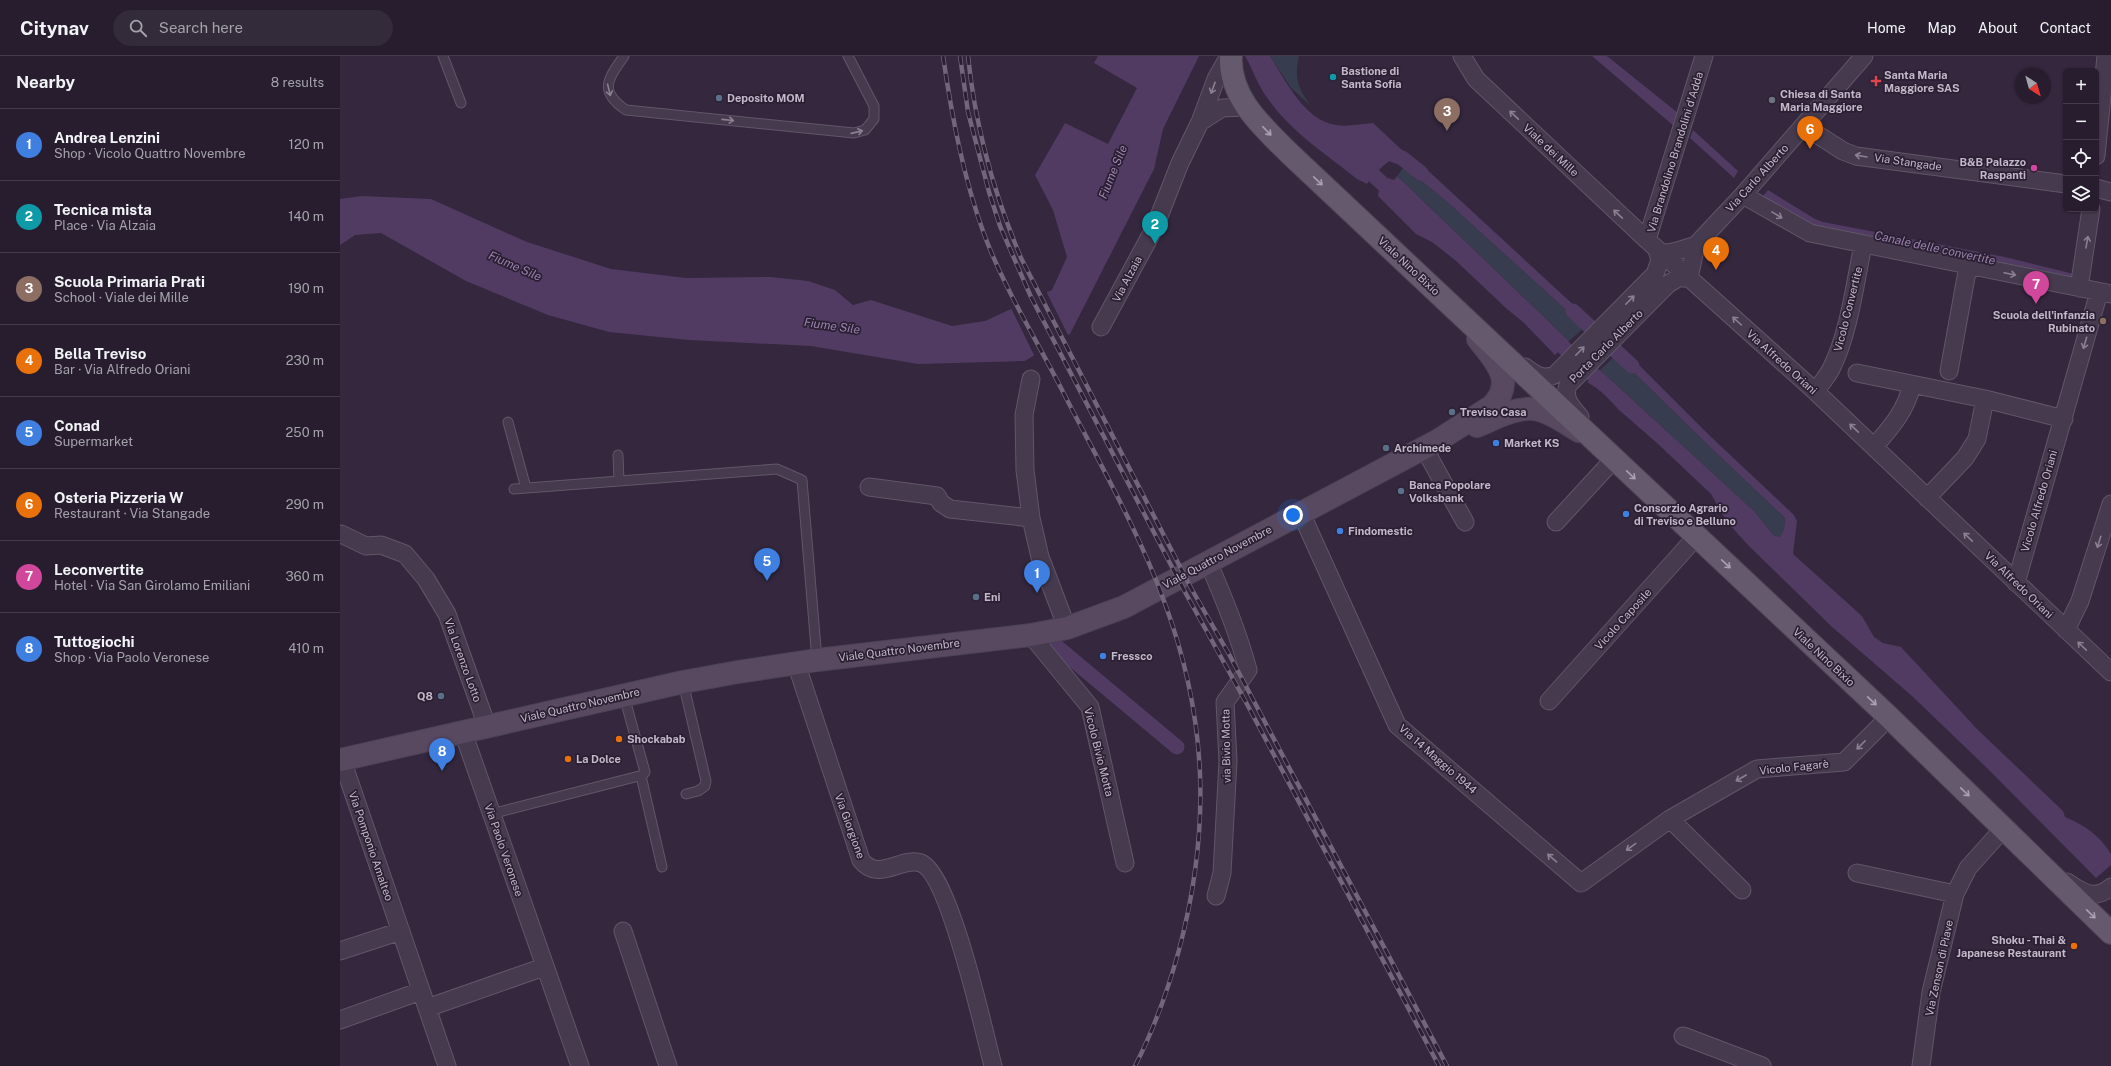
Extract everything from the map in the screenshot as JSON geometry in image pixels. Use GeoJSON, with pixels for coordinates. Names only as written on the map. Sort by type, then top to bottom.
{"type":"FeatureCollection","features":[{"type":"Feature","properties":{"kind":"main road","name":"Viale Nino Bixio"},"geometry":{"type":"LineString","coordinates":[[1230,56],[1233,81],[1247,107],[1264,128],[1290,154],[1889,717],[2111,932]]}},
{"type":"Feature","properties":{"kind":"main road","name":"Viale Quattro Novembre"},"geometry":{"type":"LineString","coordinates":[[341,760],[683,682],[817,660],[1031,635],[1067,628],[1124,607],[1431,444],[1492,406],[1500,398],[1503,384],[1500,368],[1457,312]]}},
{"type":"Feature","properties":{"kind":"main road","name":"Viale Quattro Novembre"},"geometry":{"type":"LineString","coordinates":[[1431,444],[1509,413],[1520,410],[1534,409],[1545,412],[1604,449]]}},
{"type":"Feature","properties":{"kind":"street","name":"Via Alzaia"},"geometry":{"type":"LineString","coordinates":[[1101,327],[1154,229],[1180,162],[1200,122],[1216,79],[1230,56]]}},
{"type":"Feature","properties":{"kind":"street","name":"Viale dei Mille"},"geometry":{"type":"LineString","coordinates":[[1462,56],[1476,79],[1655,248]]}},
{"type":"Feature","properties":{"kind":"street","name":"Via Brandolino Brandolini d'Adda"},"geometry":{"type":"LineString","coordinates":[[1655,248],[1704,56]]}},
{"type":"Feature","properties":{"kind":"street","name":"Via Carlo Alberto"},"geometry":{"type":"LineString","coordinates":[[1655,248],[1677,251],[1696,244],[1743,195],[1864,56]]}},
{"type":"Feature","properties":{"kind":"street"},"geometry":{"type":"LineString","coordinates":[[2098,140],[2106,56]]}},
{"type":"Feature","properties":{"kind":"street"},"geometry":{"type":"LineString","coordinates":[[1200,122],[1222,108],[1247,107]]}},
{"type":"Feature","properties":{"kind":"street","name":"Via Stangade"},"geometry":{"type":"LineString","coordinates":[[1804,126],[1843,151],[1856,156],[2063,184]]}},
{"type":"Feature","properties":{"kind":"street"},"geometry":{"type":"LineString","coordinates":[[2099,189],[2111,192]]}},
{"type":"Feature","properties":{"kind":"street"},"geometry":{"type":"LineString","coordinates":[[1743,195],[1810,233],[1968,266],[2080,282],[2105,293]]}},
{"type":"Feature","properties":{"kind":"street"},"geometry":{"type":"LineString","coordinates":[[2080,282],[2091,212]]}},
{"type":"Feature","properties":{"kind":"street"},"geometry":{"type":"LineString","coordinates":[[1655,248],[1689,278],[1696,244]]}},
{"type":"Feature","properties":{"kind":"street","name":"Vicolo Convertite"},"geometry":{"type":"LineString","coordinates":[[1816,392],[1831,369],[1839,347],[1854,292],[1863,244]]}},
{"type":"Feature","properties":{"kind":"street","name":"Porta Carlo Alberto"},"geometry":{"type":"LineString","coordinates":[[1608,333],[1655,274],[1660,260],[1655,248]]}},
{"type":"Feature","properties":{"kind":"street"},"geometry":{"type":"LineString","coordinates":[[1949,371],[1968,266]]}},
{"type":"Feature","properties":{"kind":"street","name":"Porta Carlo Alberto"},"geometry":{"type":"LineString","coordinates":[[1490,343],[1534,374],[1543,378],[1562,379],[1608,333],[1668,284],[1678,278],[1689,278]]}},
{"type":"Feature","properties":{"kind":"street","name":"Via Alfredo Oriani"},"geometry":{"type":"LineString","coordinates":[[1689,278],[1816,392],[2111,672]]}},
{"type":"Feature","properties":{"kind":"street","name":"Vicolo Alfredo Oriani"},"geometry":{"type":"LineString","coordinates":[[2016,583],[2064,419],[2105,293]]}},
{"type":"Feature","properties":{"kind":"street"},"geometry":{"type":"LineString","coordinates":[[1857,372],[1912,385],[1985,399],[2064,419]]}},
{"type":"Feature","properties":{"kind":"street"},"geometry":{"type":"LineString","coordinates":[[1031,379],[1024,415],[1025,470],[1031,518],[1040,557],[1067,628]]}},
{"type":"Feature","properties":{"kind":"street","name":"Porta Carlo Alberto"},"geometry":{"type":"LineString","coordinates":[[1562,379],[1567,399],[1604,449]]}},
{"type":"Feature","properties":{"kind":"street"},"geometry":{"type":"LineString","coordinates":[[1874,447],[1898,420],[1908,400],[1912,385]]}},
{"type":"Feature","properties":{"kind":"street"},"geometry":{"type":"LineString","coordinates":[[1927,498],[1965,458],[1977,439],[1985,399]]}},
{"type":"Feature","properties":{"kind":"street"},"geometry":{"type":"LineString","coordinates":[[1431,444],[1465,522]]}},
{"type":"Feature","properties":{"kind":"street"},"geometry":{"type":"LineString","coordinates":[[1556,522],[1604,449]]}},
{"type":"Feature","properties":{"kind":"street"},"geometry":{"type":"LineString","coordinates":[[869,487],[937,496],[941,504],[950,509],[1031,518]]}},
{"type":"Feature","properties":{"kind":"street"},"geometry":{"type":"LineString","coordinates":[[2066,630],[2080,601],[2111,504]]}},
{"type":"Feature","properties":{"kind":"street","name":"Via 14 Maggio 1944"},"geometry":{"type":"LineString","coordinates":[[1301,513],[1398,725],[1581,883]]}},
{"type":"Feature","properties":{"kind":"street","name":"Via Lorenzo Lotto"},"geometry":{"type":"LineString","coordinates":[[341,534],[366,546],[381,545],[404,554],[426,579],[447,614],[487,726]]}},
{"type":"Feature","properties":{"kind":"street","name":"Vicolo Caposile"},"geometry":{"type":"LineString","coordinates":[[1549,701],[1696,537]]}},
{"type":"Feature","properties":{"kind":"street","name":"via Bivio Motta"},"geometry":{"type":"LineString","coordinates":[[1208,562],[1226,600],[1248,670],[1225,702],[1228,761],[1222,873],[1216,896]]}},
{"type":"Feature","properties":{"kind":"street","name":"Vicolo Bivio Motta"},"geometry":{"type":"LineString","coordinates":[[1031,635],[1090,707],[1125,863]]}},
{"type":"Feature","properties":{"kind":"street","name":"Via Giorgione"},"geometry":{"type":"LineString","coordinates":[[796,663],[861,860],[865,866],[878,870],[913,863],[921,864],[930,873],[939,887],[967,964],[993,1066]]}},
{"type":"Feature","properties":{"kind":"street","name":"Vicolo Fagarè"},"geometry":{"type":"LineString","coordinates":[[1581,883],[1670,819],[1757,769],[1844,762],[1889,717]]}},
{"type":"Feature","properties":{"kind":"street","name":"Via Paolo Veronese"},"geometry":{"type":"LineString","coordinates":[[463,732],[544,967],[580,1066]]}},
{"type":"Feature","properties":{"kind":"street","name":"Via Pomponio Amalteo"},"geometry":{"type":"LineString","coordinates":[[341,760],[447,1066]]}},
{"type":"Feature","properties":{"kind":"street"},"geometry":{"type":"LineString","coordinates":[[1670,819],[1742,890]]}},
{"type":"Feature","properties":{"kind":"street","name":"Via Zenson di Piave"},"geometry":{"type":"LineString","coordinates":[[1921,1066],[1931,992],[1955,894],[1968,868],[2003,829]]}},
{"type":"Feature","properties":{"kind":"street","name":"Viale Nino Bixio"},"geometry":{"type":"LineString","coordinates":[[2033,857],[2084,894],[2099,894],[2111,887]]}},
{"type":"Feature","properties":{"kind":"street"},"geometry":{"type":"LineString","coordinates":[[1856,873],[1955,894]]}},
{"type":"Feature","properties":{"kind":"street"},"geometry":{"type":"LineString","coordinates":[[340,951],[400,931]]}},
{"type":"Feature","properties":{"kind":"street"},"geometry":{"type":"LineString","coordinates":[[624,931],[668,1066]]}},
{"type":"Feature","properties":{"kind":"street"},"geometry":{"type":"LineString","coordinates":[[427,1008],[544,967]]}},
{"type":"Feature","properties":{"kind":"street"},"geometry":{"type":"LineString","coordinates":[[340,1020],[421,991]]}},
{"type":"Feature","properties":{"kind":"street"},"geometry":{"type":"LineString","coordinates":[[1683,1036],[1762,1066]]}},
{"type":"Feature","properties":{"kind":"lane"},"geometry":{"type":"LineString","coordinates":[[444,56],[461,103]]}},
{"type":"Feature","properties":{"kind":"lane"},"geometry":{"type":"LineString","coordinates":[[624,56],[608,83],[608,92],[614,102],[626,110],[854,134],[865,130],[874,119],[874,106],[848,56]]}},
{"type":"Feature","properties":{"kind":"lane"},"geometry":{"type":"LineString","coordinates":[[508,422],[526,488]]}},
{"type":"Feature","properties":{"kind":"lane"},"geometry":{"type":"LineString","coordinates":[[618,455],[619,481]]}},
{"type":"Feature","properties":{"kind":"lane"},"geometry":{"type":"LineString","coordinates":[[514,489],[777,469],[802,480],[817,660]]}},
{"type":"Feature","properties":{"kind":"lane"},"geometry":{"type":"LineString","coordinates":[[683,682],[706,781],[705,786],[701,790],[686,794]]}},
{"type":"Feature","properties":{"kind":"lane"},"geometry":{"type":"LineString","coordinates":[[491,814],[641,776],[645,772],[624,696]]}},
{"type":"Feature","properties":{"kind":"lane"},"geometry":{"type":"LineString","coordinates":[[641,776],[662,866]]}},
{"type":"Feature","properties":{"kind":"shaded area"},"geometry":{"type":"Polygon","coordinates":[[[1270,56],[1299,56],[1297,71],[1298,83],[1311,106],[1291,88],[1270,56]]]}},
{"type":"Feature","properties":{"kind":"shaded area"},"geometry":{"type":"Polygon","coordinates":[[[1404,167],[1445,200],[1585,327],[1569,341],[1397,176],[1404,167]]]}},
{"type":"Feature","properties":{"kind":"shaded area"},"geometry":{"type":"Polygon","coordinates":[[[1616,355],[1785,518],[1784,529],[1780,537],[1773,535],[1756,513],[1600,370],[1616,355]]]}},
{"type":"Feature","properties":{"kind":"water","name":"Fiume Sile"},"geometry":{"type":"Polygon","coordinates":[[[1098,56],[1199,56],[1163,129],[1154,169],[1070,334],[1025,361],[918,364],[811,346],[689,340],[609,332],[548,315],[466,281],[381,233],[355,235],[340,245],[340,199],[362,196],[431,199],[527,242],[611,269],[686,278],[770,277],[808,281],[835,290],[853,305],[871,300],[952,326],[985,321],[1052,290],[1067,257],[1053,210],[1035,175],[1065,123],[1108,144],[1137,88],[1094,63],[1098,56]]]}},
{"type":"Feature","properties":{"kind":"water"},"geometry":{"type":"Polygon","coordinates":[[[1245,56],[1270,56],[1289,88],[1305,108],[1314,116],[1325,122],[1341,126],[1373,123],[1403,151],[1378,170],[1367,184],[1357,179],[1287,122],[1261,89],[1245,56]]]}},
{"type":"Feature","properties":{"kind":"water"},"geometry":{"type":"Polygon","coordinates":[[[1592,56],[1607,56],[1678,113],[1675,127],[1592,56]]]}},
{"type":"Feature","properties":{"kind":"water"},"geometry":{"type":"Polygon","coordinates":[[[1693,130],[1738,171],[1734,178],[1690,138],[1693,130]]]}},
{"type":"Feature","properties":{"kind":"water"},"geometry":{"type":"Polygon","coordinates":[[[1407,158],[1415,165],[1422,165],[1591,321],[1585,327],[1445,200],[1404,167],[1402,163],[1407,158]]]}},
{"type":"Feature","properties":{"kind":"water"},"geometry":{"type":"Polygon","coordinates":[[[1397,176],[1569,341],[1555,355],[1523,322],[1455,260],[1432,242],[1416,234],[1378,196],[1379,189],[1388,178],[1394,180],[1397,176]]]}},
{"type":"Feature","properties":{"kind":"water","name":"Canale delle convertite"},"geometry":{"type":"Polygon","coordinates":[[[1768,190],[1815,219],[1823,222],[2005,257],[2074,274],[2072,283],[1813,225],[1763,196],[1768,190]]]}},
{"type":"Feature","properties":{"kind":"water"},"geometry":{"type":"Polygon","coordinates":[[[1622,348],[1709,435],[1794,515],[1797,521],[1793,554],[1862,616],[1874,637],[1883,643],[1901,647],[1977,729],[2063,811],[2065,817],[2085,827],[2097,836],[2111,854],[2111,865],[2096,878],[1989,770],[1912,696],[1831,626],[1749,546],[1727,522],[1711,494],[1657,443],[1619,410],[1601,391],[1587,382],[1600,370],[1755,512],[1773,535],[1780,537],[1784,529],[1785,518],[1616,355],[1622,348]]]}},
{"type":"Feature","properties":{"kind":"pier"},"geometry":{"type":"Polygon","coordinates":[[[1046,291],[1069,337],[1035,357],[1011,308],[1046,291]]]}},
{"type":"Feature","properties":{"kind":"waterway"},"geometry":{"type":"LineString","coordinates":[[1378,149],[1402,158],[1421,173]]}},
{"type":"Feature","properties":{"kind":"waterway"},"geometry":{"type":"LineString","coordinates":[[1359,162],[1397,197]]}},
{"type":"Feature","properties":{"kind":"waterway"},"geometry":{"type":"LineString","coordinates":[[1573,311],[1632,366]]}},
{"type":"Feature","properties":{"kind":"waterway"},"geometry":{"type":"LineString","coordinates":[[1549,334],[1609,389]]}},
{"type":"Feature","properties":{"kind":"waterway"},"geometry":{"type":"LineString","coordinates":[[1055,645],[1177,747]]}},
{"type":"Feature","properties":{"kind":"railway"},"geometry":{"type":"LineString","coordinates":[[943,56],[950,101],[964,168],[984,234],[1010,293],[1102,467],[1142,547],[1154,574],[1179,645],[1189,688],[1197,731],[1200,774],[1200,818],[1196,861],[1189,905],[1175,965],[1154,1024],[1135,1066]]}},
{"type":"Feature","properties":{"kind":"railway"},"geometry":{"type":"LineString","coordinates":[[960,56],[968,112],[989,192],[1000,226],[1031,297],[1185,592],[1248,706],[1439,1066]]}},
{"type":"Feature","properties":{"kind":"railway"},"geometry":{"type":"LineString","coordinates":[[968,56],[975,108],[987,159],[1002,209],[1021,258],[1191,588],[1230,656],[1447,1066]]}},
{"type":"Feature","properties":{"kind":"place","name":"Bastione di Santa Sofia"},"geometry":{"type":"Point","coordinates":[1333,77]}},
{"type":"Feature","properties":{"kind":"place","name":"Santa Maria Maggiore SAS"},"geometry":{"type":"Point","coordinates":[1876,81]}},
{"type":"Feature","properties":{"kind":"place","name":"Deposito MOM"},"geometry":{"type":"Point","coordinates":[719,98]}},
{"type":"Feature","properties":{"kind":"place","name":"Chiesa di Santa Maria Maggiore"},"geometry":{"type":"Point","coordinates":[1772,100]}},
{"type":"Feature","properties":{"kind":"place","name":"Scuola Primaria Prati"},"geometry":{"type":"Point","coordinates":[1447,131]}},
{"type":"Feature","properties":{"kind":"place","name":"Osteria Pizzeria W"},"geometry":{"type":"Point","coordinates":[1810,149]}},
{"type":"Feature","properties":{"kind":"place","name":"B&B Palazzo Raspanti"},"geometry":{"type":"Point","coordinates":[2034,168]}},
{"type":"Feature","properties":{"kind":"place","name":"Tecnica mista"},"geometry":{"type":"Point","coordinates":[1155,244]}},
{"type":"Feature","properties":{"kind":"place","name":"Bella Treviso"},"geometry":{"type":"Point","coordinates":[1716,270]}},
{"type":"Feature","properties":{"kind":"place","name":"Leconvertite"},"geometry":{"type":"Point","coordinates":[2036,304]}},
{"type":"Feature","properties":{"kind":"place","name":"Scuola dell'infanzia Rubinato"},"geometry":{"type":"Point","coordinates":[2103,321]}},
{"type":"Feature","properties":{"kind":"place","name":"Treviso Casa"},"geometry":{"type":"Point","coordinates":[1452,412]}},
{"type":"Feature","properties":{"kind":"place","name":"Market KS"},"geometry":{"type":"Point","coordinates":[1496,443]}},
{"type":"Feature","properties":{"kind":"place","name":"Archimede"},"geometry":{"type":"Point","coordinates":[1386,448]}},
{"type":"Feature","properties":{"kind":"place","name":"Banca Popolare Volksbank"},"geometry":{"type":"Point","coordinates":[1401,491]}},
{"type":"Feature","properties":{"kind":"place","name":"Consorzio Agrario di Treviso e Belluno"},"geometry":{"type":"Point","coordinates":[1626,514]}},
{"type":"Feature","properties":{"kind":"place","name":"Findomestic"},"geometry":{"type":"Point","coordinates":[1340,531]}},
{"type":"Feature","properties":{"kind":"place","name":"Conad"},"geometry":{"type":"Point","coordinates":[767,581]}},
{"type":"Feature","properties":{"kind":"place","name":"Andrea Lenzini"},"geometry":{"type":"Point","coordinates":[1037,593]}},
{"type":"Feature","properties":{"kind":"place","name":"Eni"},"geometry":{"type":"Point","coordinates":[976,597]}},
{"type":"Feature","properties":{"kind":"place","name":"Fressco"},"geometry":{"type":"Point","coordinates":[1103,656]}},
{"type":"Feature","properties":{"kind":"place","name":"Q8"},"geometry":{"type":"Point","coordinates":[441,696]}},
{"type":"Feature","properties":{"kind":"place","name":"Shockabab"},"geometry":{"type":"Point","coordinates":[619,739]}},
{"type":"Feature","properties":{"kind":"place","name":"La Dolce"},"geometry":{"type":"Point","coordinates":[568,759]}},
{"type":"Feature","properties":{"kind":"place","name":"Tuttogiochi"},"geometry":{"type":"Point","coordinates":[442,771]}},
{"type":"Feature","properties":{"kind":"place","name":"Shoku - Thai & Japanese Restaurant"},"geometry":{"type":"Point","coordinates":[2074,946]}}]}
